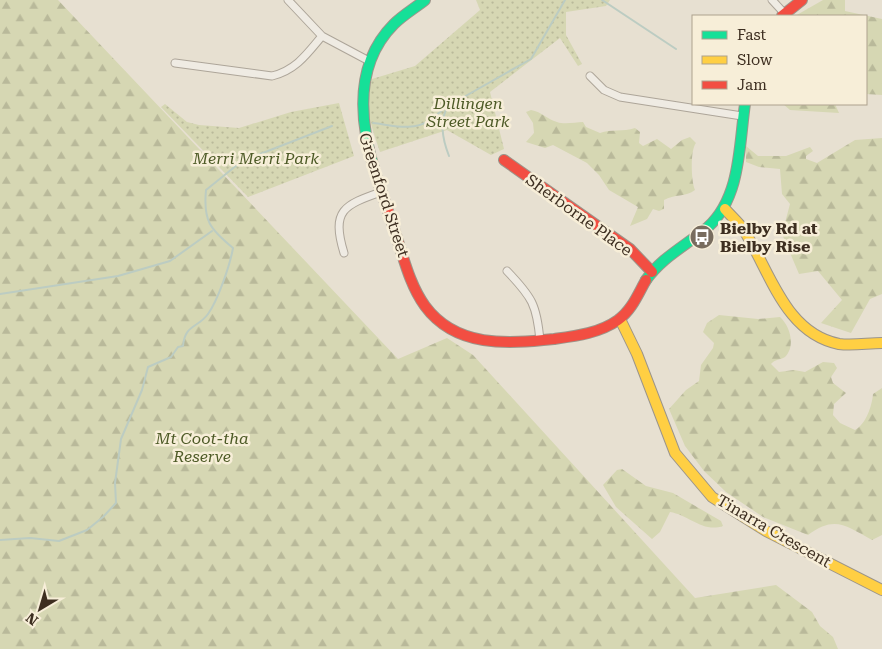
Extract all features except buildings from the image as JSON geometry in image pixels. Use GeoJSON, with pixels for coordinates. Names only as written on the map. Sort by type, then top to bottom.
{"type":"FeatureCollection","features":[{"type":"Feature","properties":{"kind":"street"},"geometry":{"type":"LineString","coordinates":[[288,0],[322,36],[369,61]]}},
{"type":"Feature","properties":{"kind":"street","name":"Greenford Street"},"geometry":{"type":"LineString","coordinates":[[425,0],[394,23],[380,41],[369,61],[362,89],[362,124],[382,192],[412,281],[428,310],[455,332],[488,343],[517,344],[595,332],[620,319]]}},
{"type":"Feature","properties":{"kind":"street"},"geometry":{"type":"LineString","coordinates":[[772,0],[783,15],[802,0]]}},
{"type":"Feature","properties":{"kind":"street"},"geometry":{"type":"LineString","coordinates":[[175,63],[272,76],[286,72],[296,66],[322,36]]}},
{"type":"Feature","properties":{"kind":"street"},"geometry":{"type":"LineString","coordinates":[[590,76],[604,90],[620,97],[742,116]]}},
{"type":"Feature","properties":{"kind":"street"},"geometry":{"type":"LineString","coordinates":[[620,319],[631,308],[652,272],[710,226],[725,209],[733,181],[744,105]]}},
{"type":"Feature","properties":{"kind":"street","name":"Sherborne Place"},"geometry":{"type":"LineString","coordinates":[[504,160],[558,200],[630,249],[652,272]]}},
{"type":"Feature","properties":{"kind":"street"},"geometry":{"type":"LineString","coordinates":[[344,253],[338,229],[340,216],[346,207],[358,199],[382,192]]}},
{"type":"Feature","properties":{"kind":"street"},"geometry":{"type":"LineString","coordinates":[[725,209],[743,229],[785,307],[797,320],[816,334],[836,343],[882,343]]}},
{"type":"Feature","properties":{"kind":"street"},"geometry":{"type":"LineString","coordinates":[[507,271],[530,296],[534,305],[540,341]]}},
{"type":"Feature","properties":{"kind":"street","name":"Tinarra Crescent"},"geometry":{"type":"LineString","coordinates":[[620,319],[637,354],[675,453],[712,497],[766,530],[882,590]]}},
{"type":"Feature","properties":{"kind":"green space","name":"Mt Coot-tha Reserve"},"geometry":{"type":"Polygon","coordinates":[[[0,0],[58,0],[398,359],[447,338],[473,355],[695,598],[776,585],[812,612],[820,626],[833,637],[838,649],[0,649],[0,0]]]}},
{"type":"Feature","properties":{"kind":"green space","name":"Dillingen Street Park"},"geometry":{"type":"Polygon","coordinates":[[[476,0],[610,0],[606,6],[566,12],[566,35],[582,64],[578,66],[560,38],[490,92],[504,149],[491,155],[447,130],[380,152],[371,125],[368,107],[369,89],[372,79],[415,66],[480,10],[476,0]]]}},
{"type":"Feature","properties":{"kind":"green space"},"geometry":{"type":"Polygon","coordinates":[[[823,0],[845,0],[845,11],[864,15],[797,15],[823,0]]]}},
{"type":"Feature","properties":{"kind":"green space"},"geometry":{"type":"Polygon","coordinates":[[[867,16],[882,19],[882,95],[867,94],[867,16]]]}},
{"type":"Feature","properties":{"kind":"green space","name":"Merri Merri Park"},"geometry":{"type":"Polygon","coordinates":[[[339,103],[354,156],[248,197],[161,107],[165,104],[187,122],[199,125],[239,128],[291,112],[339,103]]]}},
{"type":"Feature","properties":{"kind":"green space"},"geometry":{"type":"Polygon","coordinates":[[[784,105],[835,105],[839,113],[790,110],[784,105]]]}},
{"type":"Feature","properties":{"kind":"green space"},"geometry":{"type":"Polygon","coordinates":[[[531,110],[560,123],[583,122],[586,127],[600,133],[635,128],[640,132],[639,143],[643,146],[657,139],[671,149],[682,140],[690,137],[696,143],[692,166],[695,190],[688,194],[664,200],[664,209],[659,211],[653,209],[647,219],[630,226],[638,207],[609,190],[599,175],[587,163],[553,145],[545,148],[526,142],[534,133],[533,123],[526,112],[531,110]]]}},
{"type":"Feature","properties":{"kind":"green space"},"geometry":{"type":"Polygon","coordinates":[[[882,138],[882,294],[870,299],[851,333],[821,323],[842,300],[818,271],[799,274],[782,234],[790,204],[782,194],[780,169],[759,167],[746,162],[746,146],[758,156],[786,156],[810,147],[813,151],[806,156],[806,159],[817,163],[855,140],[882,138]]]}},
{"type":"Feature","properties":{"kind":"green space"},"geometry":{"type":"Polygon","coordinates":[[[719,315],[758,319],[780,317],[787,326],[791,342],[785,357],[771,364],[779,372],[794,370],[805,372],[823,362],[834,363],[837,368],[831,377],[833,383],[846,393],[834,404],[833,415],[840,423],[855,430],[862,424],[868,414],[873,394],[882,388],[882,535],[872,540],[847,527],[833,524],[826,525],[808,535],[763,517],[726,492],[704,471],[685,446],[669,409],[686,390],[699,381],[701,365],[713,348],[714,343],[703,332],[707,323],[719,315]]]}},
{"type":"Feature","properties":{"kind":"green space"},"geometry":{"type":"Polygon","coordinates":[[[622,469],[646,486],[673,493],[721,521],[723,526],[709,527],[670,512],[660,532],[652,539],[616,507],[603,485],[617,470],[622,469]]]}},
{"type":"Feature","properties":{"kind":"waterway"},"geometry":{"type":"LineString","coordinates":[[373,123],[402,127],[423,124],[452,102],[531,59],[565,0]]}},
{"type":"Feature","properties":{"kind":"waterway"},"geometry":{"type":"LineString","coordinates":[[602,0],[676,49]]}},
{"type":"Feature","properties":{"kind":"waterway"},"geometry":{"type":"LineString","coordinates":[[449,103],[444,116],[443,130],[449,156]]}},
{"type":"Feature","properties":{"kind":"waterway"},"geometry":{"type":"LineString","coordinates":[[0,540],[30,538],[59,541],[87,530],[116,503],[115,483],[121,439],[142,390],[148,367],[171,357],[178,347],[183,346],[184,339],[189,330],[204,318],[212,308],[229,264],[233,248],[210,224],[205,201],[206,190],[242,161],[332,126]]}},
{"type":"Feature","properties":{"kind":"waterway"},"geometry":{"type":"LineString","coordinates":[[0,294],[118,276],[170,261],[212,231]]}},
{"type":"Feature","properties":{"kind":"traffic: fast"},"geometry":{"type":"LineString","coordinates":[[375,172],[363,113],[366,75],[372,57],[381,40],[394,24],[425,0]]}},
{"type":"Feature","properties":{"kind":"traffic: fast"},"geometry":{"type":"LineString","coordinates":[[646,280],[667,258],[708,227],[719,215],[727,201],[737,170],[745,105]]}},
{"type":"Feature","properties":{"kind":"traffic: slow"},"geometry":{"type":"LineString","coordinates":[[725,209],[743,229],[753,245],[780,298],[805,327],[820,338],[839,344],[882,343]]}},
{"type":"Feature","properties":{"kind":"traffic: slow"},"geometry":{"type":"LineString","coordinates":[[620,319],[637,354],[675,453],[712,497],[766,531],[882,590]]}},
{"type":"Feature","properties":{"kind":"traffic: jam"},"geometry":{"type":"LineString","coordinates":[[783,15],[802,0]]}},
{"type":"Feature","properties":{"kind":"traffic: jam"},"geometry":{"type":"LineString","coordinates":[[504,160],[630,249],[652,272]]}},
{"type":"Feature","properties":{"kind":"traffic: jam"},"geometry":{"type":"LineString","coordinates":[[375,172],[407,269],[419,297],[438,320],[452,330],[467,336],[484,340],[518,342],[562,338],[596,331],[618,320],[627,312],[646,280]]}},
{"type":"Feature","properties":{"kind":"place","name":"Bielby Rd at Bielby Rise"},"geometry":{"type":"Point","coordinates":[702,237]}}]}
